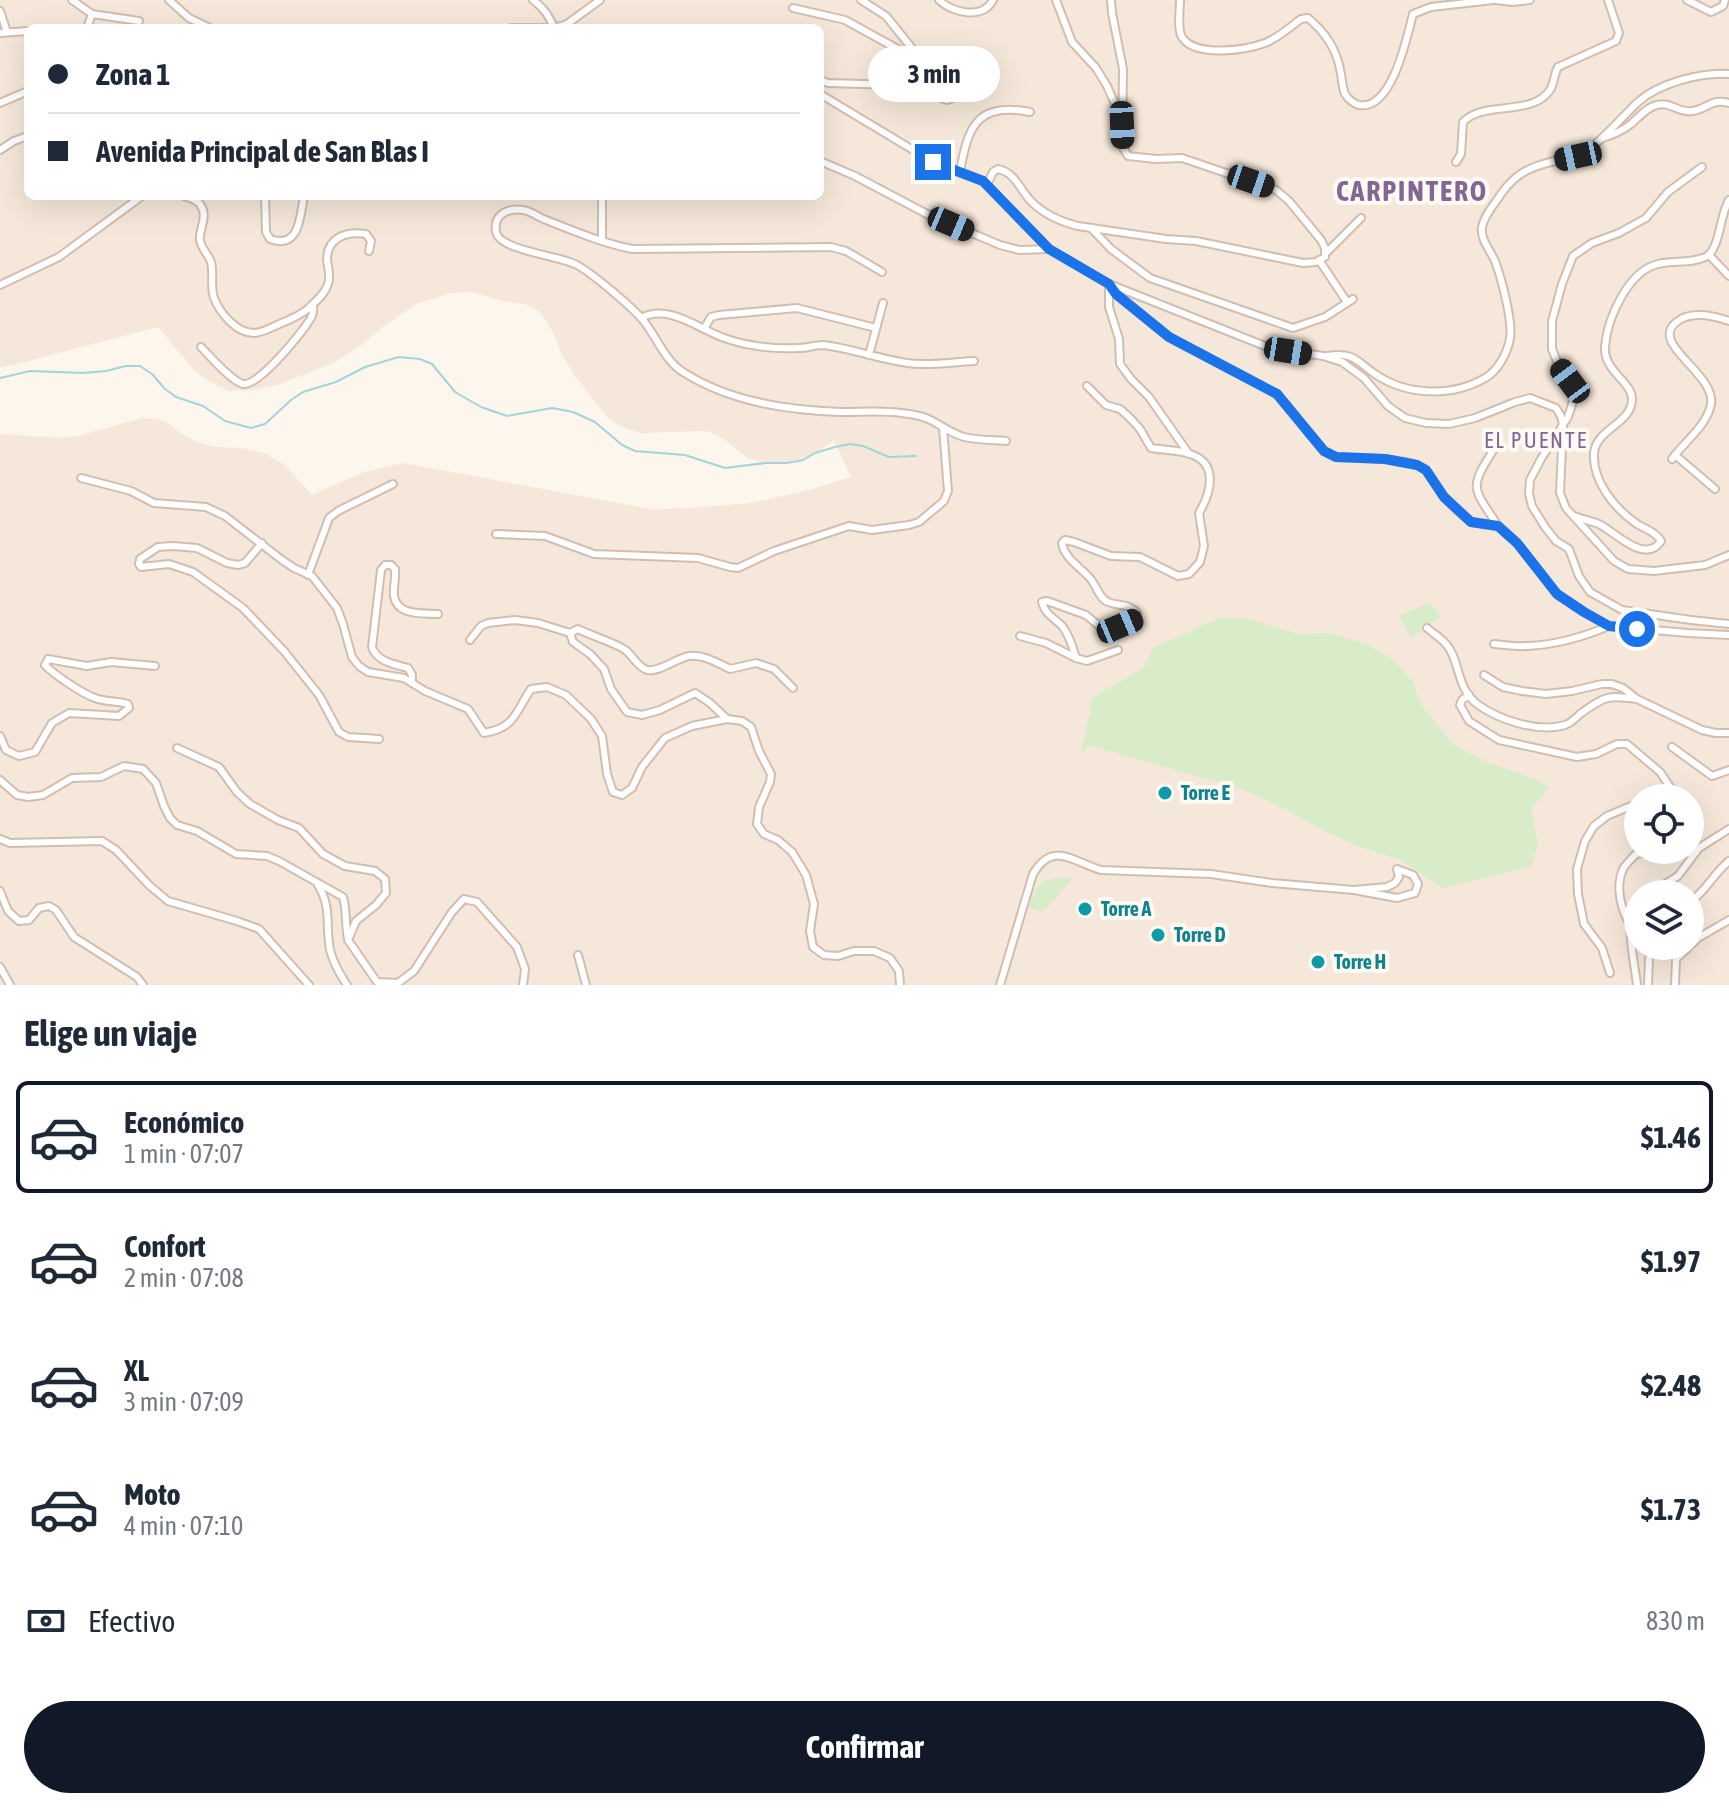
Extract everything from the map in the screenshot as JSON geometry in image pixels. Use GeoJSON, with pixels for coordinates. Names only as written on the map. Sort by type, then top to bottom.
{"type":"FeatureCollection","features":[{"type":"Feature","properties":{"kind":"street"},"geometry":{"type":"LineString","coordinates":[[72,0],[92,14],[139,21]]}},
{"type":"Feature","properties":{"kind":"street"},"geometry":{"type":"LineString","coordinates":[[169,0],[189,18],[202,24]]}},
{"type":"Feature","properties":{"kind":"street"},"geometry":{"type":"LineString","coordinates":[[533,0],[542,6],[552,24]]}},
{"type":"Feature","properties":{"kind":"street"},"geometry":{"type":"LineString","coordinates":[[567,24],[600,0]]}},
{"type":"Feature","properties":{"kind":"street"},"geometry":{"type":"LineString","coordinates":[[861,0],[886,16],[935,77]]}},
{"type":"Feature","properties":{"kind":"street"},"geometry":{"type":"LineString","coordinates":[[939,0],[944,5],[971,13],[983,10],[992,2]]}},
{"type":"Feature","properties":{"kind":"street"},"geometry":{"type":"LineString","coordinates":[[980,0],[992,2]]}},
{"type":"Feature","properties":{"kind":"street"},"geometry":{"type":"LineString","coordinates":[[1056,0],[1072,42],[1096,68],[1122,119]]}},
{"type":"Feature","properties":{"kind":"street"},"geometry":{"type":"LineString","coordinates":[[1111,0],[1123,69],[1122,146],[1128,156],[1182,158],[1276,190],[1321,240],[1325,254]]}},
{"type":"Feature","properties":{"kind":"street"},"geometry":{"type":"LineString","coordinates":[[1180,0],[1180,34],[1184,40],[1204,49],[1240,50],[1266,42],[1301,19],[1308,18],[1319,27],[1337,53],[1345,94],[1353,103],[1366,105],[1382,95],[1399,65],[1413,14],[1442,3],[1530,0]]}},
{"type":"Feature","properties":{"kind":"street"},"geometry":{"type":"LineString","coordinates":[[1456,162],[1461,154],[1463,122],[1469,116],[1480,111],[1519,107],[1539,99],[1551,89],[1558,67],[1616,41],[1619,33],[1608,0]]}},
{"type":"Feature","properties":{"kind":"street"},"geometry":{"type":"LineString","coordinates":[[1687,0],[1711,12],[1723,6],[1725,0]]}},
{"type":"Feature","properties":{"kind":"street"},"geometry":{"type":"LineString","coordinates":[[793,8],[845,20],[903,52],[955,97],[947,100],[897,85],[824,82]]}},
{"type":"Feature","properties":{"kind":"street"},"geometry":{"type":"LineString","coordinates":[[0,11],[4,33],[24,31]]}},
{"type":"Feature","properties":{"kind":"street"},"geometry":{"type":"LineString","coordinates":[[88,24],[92,14]]}},
{"type":"Feature","properties":{"kind":"street"},"geometry":{"type":"LineString","coordinates":[[1323,356],[1343,354],[1400,387],[1432,392],[1466,389],[1490,376],[1507,350],[1511,328],[1500,277],[1482,232],[1483,222],[1507,185],[1527,169],[1578,156],[1650,92],[1686,79],[1715,73],[1729,74]]}},
{"type":"Feature","properties":{"kind":"street"},"geometry":{"type":"LineString","coordinates":[[0,103],[24,93]]}},
{"type":"Feature","properties":{"kind":"street"},"geometry":{"type":"LineString","coordinates":[[824,96],[933,162],[983,181],[1049,249],[1109,284],[1270,348],[1342,362],[1364,378],[1388,406],[1405,418],[1449,424],[1530,398],[1556,408],[1563,425],[1560,493],[1566,508],[1614,561],[1628,569],[1678,569],[1716,562],[1729,555]]}},
{"type":"Feature","properties":{"kind":"street"},"geometry":{"type":"LineString","coordinates":[[1599,139],[1629,126],[1653,105],[1666,103],[1687,113],[1700,110],[1713,101],[1729,103]]}},
{"type":"Feature","properties":{"kind":"street"},"geometry":{"type":"LineString","coordinates":[[960,172],[964,146],[971,130],[982,117],[995,110],[1030,112]]}},
{"type":"Feature","properties":{"kind":"street"},"geometry":{"type":"LineString","coordinates":[[0,150],[24,137]]}},
{"type":"Feature","properties":{"kind":"street"},"geometry":{"type":"LineString","coordinates":[[824,163],[927,214],[1000,245],[1019,250],[1049,249]]}},
{"type":"Feature","properties":{"kind":"street"},"geometry":{"type":"LineString","coordinates":[[1702,167],[1668,192],[1646,218],[1592,243],[1573,256],[1552,321],[1552,349],[1570,381],[1574,398],[1568,417],[1530,480],[1529,494],[1532,506],[1545,527],[1556,541],[1569,549],[1579,576],[1590,592],[1622,610],[1729,624]]}},
{"type":"Feature","properties":{"kind":"street"},"geometry":{"type":"LineString","coordinates":[[987,185],[993,172],[998,169],[1008,171],[1030,200],[1064,223],[1196,241],[1303,263],[1325,257],[1361,218]]}},
{"type":"Feature","properties":{"kind":"street"},"geometry":{"type":"LineString","coordinates":[[0,285],[59,257],[137,200]]}},
{"type":"Feature","properties":{"kind":"street"},"geometry":{"type":"LineString","coordinates":[[196,200],[203,211],[200,239],[212,266],[213,295],[237,328],[253,333],[303,314],[319,298],[329,280],[327,259],[333,241],[346,234],[366,234],[371,241],[369,251]]}},
{"type":"Feature","properties":{"kind":"street"},"geometry":{"type":"LineString","coordinates":[[265,200],[266,232],[276,242],[286,241],[298,230],[303,200]]}},
{"type":"Feature","properties":{"kind":"street"},"geometry":{"type":"LineString","coordinates":[[602,200],[602,241]]}},
{"type":"Feature","properties":{"kind":"street"},"geometry":{"type":"LineString","coordinates":[[1573,516],[1601,525],[1631,546],[1648,549],[1658,546],[1661,541],[1659,536],[1635,523],[1614,504],[1596,472],[1596,445],[1626,416],[1632,404],[1632,394],[1609,366],[1605,349],[1615,308],[1631,282],[1657,264],[1709,255],[1729,200]]}},
{"type":"Feature","properties":{"kind":"street"},"geometry":{"type":"LineString","coordinates":[[882,272],[846,251],[831,247],[632,249],[602,241],[525,210],[511,210],[497,219],[499,240],[512,247],[562,258],[580,266],[641,318],[680,371],[713,388],[785,408],[899,413],[925,418],[963,437],[1006,441]]}},
{"type":"Feature","properties":{"kind":"street"},"geometry":{"type":"LineString","coordinates":[[1091,228],[1111,249],[1150,278],[1293,328],[1325,317],[1350,300],[1319,260]]}},
{"type":"Feature","properties":{"kind":"street"},"geometry":{"type":"LineString","coordinates":[[1709,255],[1729,276]]}},
{"type":"Feature","properties":{"kind":"street"},"geometry":{"type":"LineString","coordinates":[[1109,284],[1109,307],[1119,339],[1120,364],[1149,397],[1189,454]]}},
{"type":"Feature","properties":{"kind":"street"},"geometry":{"type":"LineString","coordinates":[[1109,284],[1116,294],[1169,337],[1277,394],[1324,451],[1336,457],[1385,459],[1417,465],[1426,470],[1444,497],[1471,522],[1498,526]]}},
{"type":"Feature","properties":{"kind":"street"},"geometry":{"type":"LineString","coordinates":[[869,355],[883,303]]}},
{"type":"Feature","properties":{"kind":"street"},"geometry":{"type":"LineString","coordinates":[[201,347],[237,381],[251,384],[267,371],[307,323],[313,313],[313,304]]}},
{"type":"Feature","properties":{"kind":"street"},"geometry":{"type":"LineString","coordinates":[[704,329],[711,317],[719,315],[797,308],[876,328]]}},
{"type":"Feature","properties":{"kind":"street"},"geometry":{"type":"LineString","coordinates":[[641,318],[661,312],[759,348],[821,345],[909,363],[974,361]]}},
{"type":"Feature","properties":{"kind":"street"},"geometry":{"type":"LineString","coordinates":[[1715,489],[1673,457],[1706,420],[1712,402],[1707,385],[1673,347],[1670,338],[1671,329],[1686,316],[1711,315],[1729,321]]}},
{"type":"Feature","properties":{"kind":"street"},"geometry":{"type":"LineString","coordinates":[[1076,658],[1062,626],[1048,614],[1042,602],[1086,615],[1106,629],[1137,619],[1137,613],[1130,606],[1103,600],[1093,581],[1067,556],[1062,543],[1065,540],[1074,542],[1111,556],[1140,557],[1178,576],[1189,574],[1200,562],[1204,546],[1199,513],[1210,489],[1210,477],[1199,458],[1151,448],[1129,417],[1120,409],[1106,405],[1087,386]]}},
{"type":"Feature","properties":{"kind":"street"},"geometry":{"type":"LineString","coordinates":[[496,534],[545,536],[594,554],[698,558],[738,568],[774,551],[849,526],[872,530],[919,522],[944,501],[948,491],[943,428]]}},
{"type":"Feature","properties":{"kind":"street"},"geometry":{"type":"LineString","coordinates":[[1494,449],[1476,481],[1477,494],[1498,526],[1517,543],[1557,594],[1609,626],[1729,635]]}},
{"type":"Feature","properties":{"kind":"street"},"geometry":{"type":"LineString","coordinates":[[81,478],[131,491],[154,503],[206,507],[225,516],[294,568],[312,576],[337,608],[352,657],[359,666],[368,672],[404,678],[425,691],[468,709],[484,733],[497,731],[511,723],[531,689],[547,687],[566,695],[591,719],[602,736],[607,774],[613,792],[622,795],[632,788],[642,767],[665,738],[692,726],[727,719],[742,721],[751,727],[771,774],[759,807],[757,824],[764,834],[778,840],[792,852],[806,875],[814,904],[810,931],[813,947],[824,955],[838,956],[854,951],[874,951],[890,958],[899,971],[900,985]]}},
{"type":"Feature","properties":{"kind":"street"},"geometry":{"type":"LineString","coordinates":[[308,575],[329,518],[393,484]]}},
{"type":"Feature","properties":{"kind":"street"},"geometry":{"type":"LineString","coordinates":[[262,543],[245,563],[238,565],[197,548],[173,546],[158,547],[140,559],[139,564],[141,567],[169,564],[193,572],[243,608],[284,651],[319,695],[339,732],[348,737],[379,739]]}},
{"type":"Feature","properties":{"kind":"street"},"geometry":{"type":"LineString","coordinates":[[412,683],[408,668],[380,659],[372,647],[381,570],[385,565],[395,569],[394,596],[398,607],[403,611],[438,614]]}},
{"type":"Feature","properties":{"kind":"street"},"geometry":{"type":"LineString","coordinates":[[470,640],[481,626],[488,623],[515,620],[538,623],[570,633],[578,629],[625,650],[648,670],[691,655],[730,669],[756,663],[774,669],[793,688]]}},
{"type":"Feature","properties":{"kind":"street"},"geometry":{"type":"LineString","coordinates":[[1494,644],[1525,647],[1565,641],[1609,626]]}},
{"type":"Feature","properties":{"kind":"street"},"geometry":{"type":"LineString","coordinates":[[1427,628],[1447,644],[1458,675],[1474,702],[1507,722],[1554,726],[1567,724],[1613,695],[1637,699]]}},
{"type":"Feature","properties":{"kind":"street"},"geometry":{"type":"LineString","coordinates":[[570,633],[573,642],[604,669],[611,689],[627,712],[642,715],[660,710],[695,693],[727,719]]}},
{"type":"Feature","properties":{"kind":"street"},"geometry":{"type":"LineString","coordinates":[[1020,636],[1046,643],[1087,661],[1118,650]]}},
{"type":"Feature","properties":{"kind":"street"},"geometry":{"type":"LineString","coordinates":[[0,736],[6,750],[19,756],[35,752],[52,723],[69,713],[119,716],[129,708],[128,704],[121,702],[96,699],[48,670],[45,665],[48,659],[87,666],[111,662],[155,666]]}},
{"type":"Feature","properties":{"kind":"street"},"geometry":{"type":"LineString","coordinates":[[1484,675],[1503,687],[1546,694],[1612,684],[1702,730],[1729,733]]}},
{"type":"Feature","properties":{"kind":"street"},"geometry":{"type":"LineString","coordinates":[[1469,695],[1460,705],[1469,721],[1499,740],[1577,757],[1596,754],[1617,744],[1627,744],[1660,772],[1668,784]]}},
{"type":"Feature","properties":{"kind":"street"},"geometry":{"type":"LineString","coordinates":[[1672,747],[1712,776],[1729,770]]}},
{"type":"Feature","properties":{"kind":"street"},"geometry":{"type":"LineString","coordinates":[[177,748],[219,767],[250,804],[299,828],[323,854],[345,866],[375,871],[385,879],[386,893],[356,921],[348,940]]}},
{"type":"Feature","properties":{"kind":"street"},"geometry":{"type":"LineString","coordinates":[[0,780],[17,795],[28,797],[43,795],[72,778],[101,777],[124,766],[143,769],[156,783],[170,818],[177,825],[197,831],[236,854],[267,856],[279,861],[343,897],[348,940],[377,982],[398,983],[414,971],[452,912],[464,899],[477,902],[517,947],[525,969],[523,985]]}},
{"type":"Feature","properties":{"kind":"street"},"geometry":{"type":"LineString","coordinates":[[1610,973],[1602,948],[1584,924],[1577,869],[1585,841],[1594,826],[1624,809]]}},
{"type":"Feature","properties":{"kind":"street"},"geometry":{"type":"LineString","coordinates":[[1704,845],[1729,829]]}},
{"type":"Feature","properties":{"kind":"street"},"geometry":{"type":"LineString","coordinates":[[0,839],[10,843],[102,841],[116,850],[168,901],[259,929],[309,985]]}},
{"type":"Feature","properties":{"kind":"street"},"geometry":{"type":"LineString","coordinates":[[1000,985],[1033,874],[1041,862],[1051,855],[1064,856],[1101,870],[1211,874],[1286,885],[1354,890],[1397,898],[1412,894],[1418,884],[1413,875],[1397,869],[1399,877],[1392,885],[1354,890]]}},
{"type":"Feature","properties":{"kind":"street"},"geometry":{"type":"LineString","coordinates":[[1704,891],[1729,861]]}},
{"type":"Feature","properties":{"kind":"street"},"geometry":{"type":"LineString","coordinates":[[1624,914],[1619,893],[1623,869],[1627,864]]}},
{"type":"Feature","properties":{"kind":"street"},"geometry":{"type":"LineString","coordinates":[[1672,880],[1686,864]]}},
{"type":"Feature","properties":{"kind":"street"},"geometry":{"type":"LineString","coordinates":[[318,885],[326,898],[328,945],[339,974],[347,985]]}},
{"type":"Feature","properties":{"kind":"street"},"geometry":{"type":"LineString","coordinates":[[0,891],[8,911],[19,921],[29,920],[39,908],[49,906],[56,910],[74,937],[137,977],[143,985]]}},
{"type":"Feature","properties":{"kind":"street"},"geometry":{"type":"LineString","coordinates":[[1675,985],[1676,959],[1698,938],[1729,920]]}},
{"type":"Feature","properties":{"kind":"street"},"geometry":{"type":"LineString","coordinates":[[578,955],[586,985]]}},
{"type":"Feature","properties":{"kind":"street"},"geometry":{"type":"LineString","coordinates":[[1634,960],[1637,985]]}},
{"type":"Feature","properties":{"kind":"street"},"geometry":{"type":"LineString","coordinates":[[1648,985],[1649,960]]}},
{"type":"Feature","properties":{"kind":"street"},"geometry":{"type":"LineString","coordinates":[[0,967],[10,985]]}},
{"type":"Feature","properties":{"kind":"shaded area"},"geometry":{"type":"Polygon","coordinates":[[[0,0],[1729,0],[1729,985],[0,985],[0,434],[60,438],[143,418],[158,419],[198,442],[266,454],[285,465],[312,495],[364,472],[403,463],[651,509],[751,503],[851,477],[834,440],[812,456],[768,463],[749,459],[724,439],[707,431],[641,433],[622,427],[608,418],[575,376],[539,311],[524,304],[473,292],[451,293],[416,304],[333,363],[280,384],[254,390],[229,391],[210,382],[193,369],[158,327],[0,367],[0,0]]]}},
{"type":"Feature","properties":{"kind":"green space"},"geometry":{"type":"Polygon","coordinates":[[[1430,602],[1441,617],[1411,638],[1399,616],[1430,602]]]}},
{"type":"Feature","properties":{"kind":"green space"},"geometry":{"type":"Polygon","coordinates":[[[1220,618],[1249,619],[1299,634],[1331,633],[1368,645],[1394,660],[1412,681],[1422,706],[1453,744],[1489,763],[1533,778],[1549,787],[1531,810],[1538,845],[1531,866],[1443,888],[1400,860],[1357,846],[1242,789],[1088,745],[1080,757],[1093,697],[1144,668],[1152,648],[1220,618]]]}},
{"type":"Feature","properties":{"kind":"green space"},"geometry":{"type":"Polygon","coordinates":[[[1067,877],[1072,879],[1043,912],[1029,907],[1041,884],[1067,877]]]}},
{"type":"Feature","properties":{"kind":"waterway"},"geometry":{"type":"LineString","coordinates":[[0,378],[30,371],[83,373],[140,366],[176,397],[203,406],[225,421],[251,428],[265,424],[303,392],[399,357],[420,359],[432,364],[455,392],[481,407],[507,416],[552,408],[573,412],[595,422],[622,445],[635,451],[685,455],[725,468],[803,460],[815,453],[850,444],[889,457],[916,456]]}},
{"type":"Feature","properties":{"kind":"place","name":"Torre E"},"geometry":{"type":"Point","coordinates":[1165,793]}},
{"type":"Feature","properties":{"kind":"place","name":"Torre A"},"geometry":{"type":"Point","coordinates":[1085,909]}},
{"type":"Feature","properties":{"kind":"place","name":"Torre D"},"geometry":{"type":"Point","coordinates":[1158,935]}},
{"type":"Feature","properties":{"kind":"place","name":"Torre H"},"geometry":{"type":"Point","coordinates":[1318,962]}},
{"type":"Feature","properties":{"kind":"district","name":"CARPINTERO"},"geometry":{"type":"Point","coordinates":[1412,191]}},
{"type":"Feature","properties":{"kind":"district","name":"EL PUENTE"},"geometry":{"type":"Point","coordinates":[1536,440]}},
{"type":"Feature","properties":{"kind":"route"},"geometry":{"type":"LineString","coordinates":[[933,162],[983,181],[1049,249],[1109,284],[1116,294],[1169,337],[1277,394],[1324,451],[1336,457],[1395,460],[1426,470],[1444,497],[1471,522],[1498,526],[1517,543],[1557,594],[1609,626],[1637,629]]}}]}
